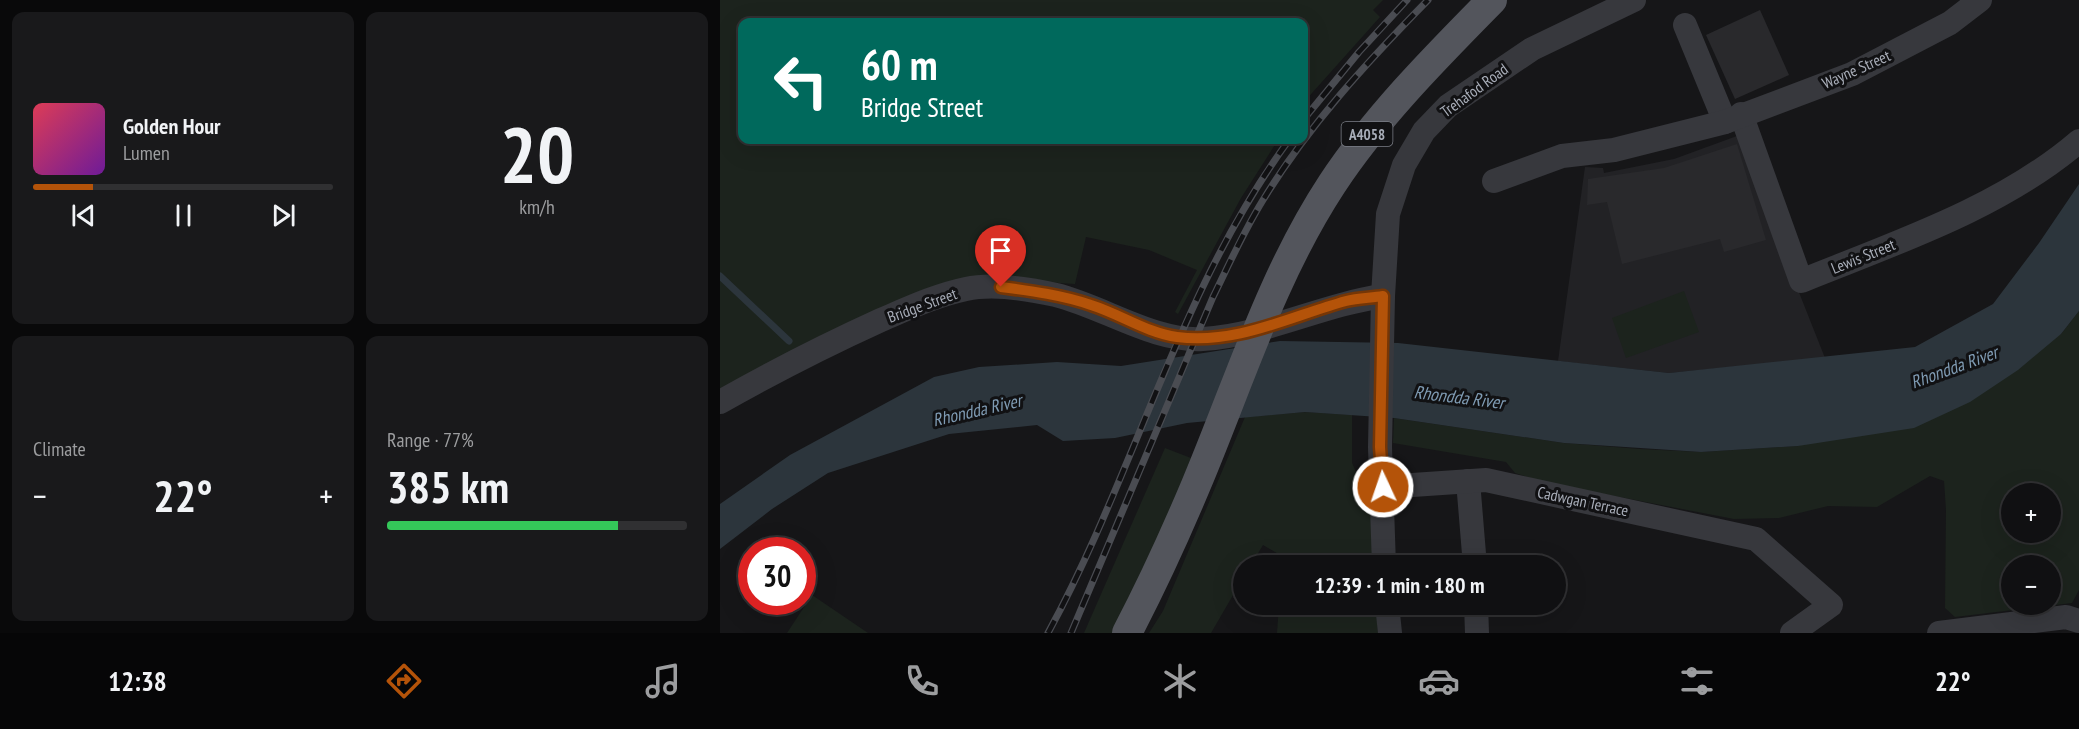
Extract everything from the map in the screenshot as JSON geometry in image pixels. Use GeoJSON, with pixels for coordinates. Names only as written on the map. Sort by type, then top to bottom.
{"type":"FeatureCollection","features":[{"type":"Feature","properties":{"kind":"main road","name":"A4058"},"geometry":{"type":"LineString","coordinates":[[1127,633],[1157,576],[1196,485],[1273,290],[1332,185],[1366,135],[1430,62],[1492,0]]}},
{"type":"Feature","properties":{"kind":"street","name":"Trehafod Road"},"geometry":{"type":"LineString","coordinates":[[1384,555],[1380,447],[1383,296],[1388,214],[1404,165],[1424,131],[1448,106],[1532,49],[1634,0]]}},
{"type":"Feature","properties":{"kind":"street","name":"Wayne Street"},"geometry":{"type":"LineString","coordinates":[[1494,181],[1562,156],[1614,150],[1733,118],[1852,74],[1950,23],[1980,0]]}},
{"type":"Feature","properties":{"kind":"street"},"geometry":{"type":"LineString","coordinates":[[1685,25],[1733,118]]}},
{"type":"Feature","properties":{"kind":"street","name":"Lewis Street"},"geometry":{"type":"LineString","coordinates":[[1733,118],[1801,281],[1949,221],[2055,161],[2079,141]]}},
{"type":"Feature","properties":{"kind":"street","name":"Bridge Street"},"geometry":{"type":"LineString","coordinates":[[720,402],[787,364],[852,333],[934,298],[968,289],[1001,287],[1054,295],[1091,305],[1157,333],[1202,339],[1271,327],[1347,301],[1383,296]]}},
{"type":"Feature","properties":{"kind":"street","name":"Cadwgan Terrace"},"geometry":{"type":"LineString","coordinates":[[1383,487],[1486,480],[1756,539],[1831,604],[1792,633]]}},
{"type":"Feature","properties":{"kind":"street"},"geometry":{"type":"LineString","coordinates":[[1468,481],[1474,555]]}},
{"type":"Feature","properties":{"kind":"street"},"geometry":{"type":"LineString","coordinates":[[1388,615],[1390,633]]}},
{"type":"Feature","properties":{"kind":"street"},"geometry":{"type":"LineString","coordinates":[[1476,615],[1476,633]]}},
{"type":"Feature","properties":{"kind":"street"},"geometry":{"type":"LineString","coordinates":[[1939,633],[2066,617],[2079,621]]}},
{"type":"Feature","properties":{"kind":"shaded area"},"geometry":{"type":"Polygon","coordinates":[[[720,0],[1383,0],[1373,10],[1380,17],[1308,98],[1308,18],[738,18],[738,144],[1275,144],[1241,198],[1178,314],[1175,312],[1197,270],[1149,250],[1086,237],[1075,284],[994,279],[720,396],[720,0]]]}},
{"type":"Feature","properties":{"kind":"shaded area"},"geometry":{"type":"Polygon","coordinates":[[[1737,136],[1825,358],[1669,373],[1558,361],[1585,167],[1603,168],[1604,173],[1674,159],[1737,136]]]}},
{"type":"Feature","properties":{"kind":"shaded area"},"geometry":{"type":"Polygon","coordinates":[[[1684,291],[1699,332],[1626,358],[1612,318],[1684,291]]]}},
{"type":"Feature","properties":{"kind":"shaded area"},"geometry":{"type":"Polygon","coordinates":[[[2079,311],[2079,590],[2072,603],[2061,604],[2061,555],[2001,555],[2001,611],[1955,617],[1945,608],[1944,481],[1930,476],[1877,507],[1828,506],[1779,518],[1734,519],[1547,483],[1515,473],[1506,462],[1393,443],[1394,418],[1564,443],[1640,449],[1701,452],[1798,446],[2061,334],[2079,311]]]}},
{"type":"Feature","properties":{"kind":"shaded area"},"geometry":{"type":"Polygon","coordinates":[[[1305,412],[1352,415],[1352,463],[1373,509],[1375,555],[1280,555],[1263,545],[1257,555],[1233,555],[1233,595],[1211,633],[1149,633],[1163,611],[1245,417],[1305,412]]]}},
{"type":"Feature","properties":{"kind":"shaded area"},"geometry":{"type":"Polygon","coordinates":[[[1165,448],[1191,458],[1168,516],[1112,633],[1084,633],[1165,448]]]}},
{"type":"Feature","properties":{"kind":"shaded area"},"geometry":{"type":"Polygon","coordinates":[[[816,598],[868,633],[787,633],[799,615],[816,615],[816,598]]]}},
{"type":"Feature","properties":{"kind":"shaded area"},"geometry":{"type":"Polygon","coordinates":[[[1278,615],[1377,615],[1378,633],[1277,633],[1278,615]]]}},
{"type":"Feature","properties":{"kind":"water","name":"Rhondda River"},"geometry":{"type":"Polygon","coordinates":[[[2079,184],[2079,311],[2061,334],[2018,370],[1970,402],[1914,428],[1798,446],[1701,452],[1564,443],[1394,418],[1305,412],[1187,423],[1115,438],[1063,441],[1037,425],[949,434],[828,473],[772,509],[720,549],[720,504],[790,455],[934,377],[979,367],[1057,362],[1121,366],[1280,341],[1398,343],[1669,373],[1915,347],[1993,304],[2039,243],[2079,184]]]}},
{"type":"Feature","properties":{"kind":"building"},"geometry":{"type":"Polygon","coordinates":[[[1760,10],[1789,75],[1735,99],[1706,35],[1760,10]]]}},
{"type":"Feature","properties":{"kind":"building"},"geometry":{"type":"Polygon","coordinates":[[[1737,144],[1766,240],[1724,252],[1720,239],[1622,264],[1607,202],[1587,205],[1588,179],[1664,168],[1737,144]]]}},
{"type":"Feature","properties":{"kind":"waterway"},"geometry":{"type":"LineString","coordinates":[[720,276],[789,341]]}},
{"type":"Feature","properties":{"kind":"railway"},"geometry":{"type":"LineString","coordinates":[[1308,114],[1359,52],[1407,0]]}},
{"type":"Feature","properties":{"kind":"railway"},"geometry":{"type":"LineString","coordinates":[[1308,134],[1361,71],[1428,0]]}},
{"type":"Feature","properties":{"kind":"railway"},"geometry":{"type":"LineString","coordinates":[[1048,633],[1107,509],[1160,382],[1217,258],[1251,198],[1286,144]]}},
{"type":"Feature","properties":{"kind":"railway"},"geometry":{"type":"LineString","coordinates":[[1071,633],[1213,297],[1256,212],[1301,144]]}},
{"type":"Feature","properties":{"kind":"route"},"geometry":{"type":"LineString","coordinates":[[1001,287],[1054,295],[1091,305],[1157,333],[1202,339],[1271,327],[1347,301],[1383,296],[1380,447],[1383,487]]}}]}
